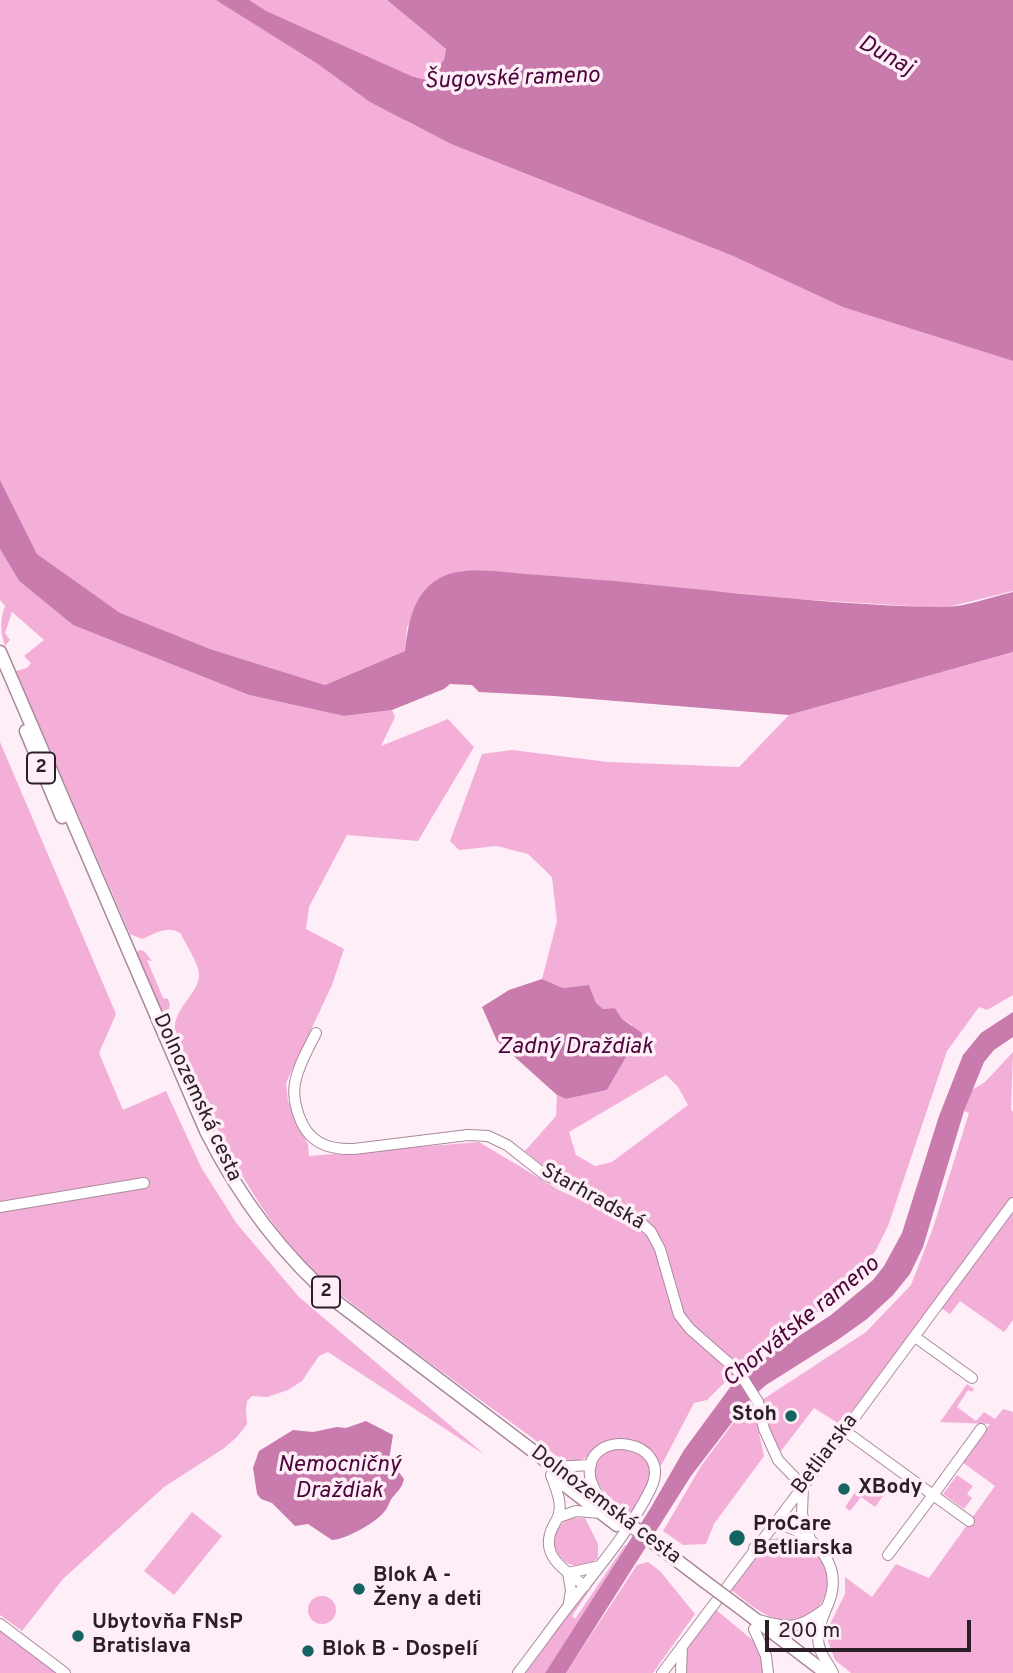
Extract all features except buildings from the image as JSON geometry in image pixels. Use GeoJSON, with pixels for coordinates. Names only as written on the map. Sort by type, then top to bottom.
{"type":"FeatureCollection","features":[{"type":"Feature","properties":{"kind":"main road","name":"Dolnozemská cesta"},"geometry":{"type":"LineString","coordinates":[[0,652],[202,1120],[217,1153],[244,1198],[288,1254],[338,1303],[552,1471]]}},
{"type":"Feature","properties":{"kind":"main road","name":"Dolnozemská cesta"},"geometry":{"type":"LineString","coordinates":[[0,671],[190,1115],[215,1166],[242,1209],[286,1264],[333,1309],[736,1610],[826,1673]]}},
{"type":"Feature","properties":{"kind":"main road","name":"Dolnozemská cesta"},"geometry":{"type":"LineString","coordinates":[[754,1623],[813,1673]]}},
{"type":"Feature","properties":{"kind":"street","name":"Starhradská"},"geometry":{"type":"LineString","coordinates":[[316,1033],[295,1083],[294,1097],[303,1126],[312,1139],[323,1146],[337,1149],[468,1135],[488,1136],[507,1145],[544,1174],[636,1218],[651,1232],[660,1249],[679,1315],[690,1329],[739,1372],[758,1402],[772,1449],[784,1468],[803,1486]]}},
{"type":"Feature","properties":{"kind":"street"},"geometry":{"type":"LineString","coordinates":[[0,1207],[144,1183]]}},
{"type":"Feature","properties":{"kind":"street","name":"Betliarska"},"geometry":{"type":"LineString","coordinates":[[663,1673],[1013,1203]]}},
{"type":"Feature","properties":{"kind":"street"},"geometry":{"type":"LineString","coordinates":[[915,1337],[972,1378]]}},
{"type":"Feature","properties":{"kind":"street"},"geometry":{"type":"LineString","coordinates":[[888,1555],[981,1429]]}},
{"type":"Feature","properties":{"kind":"street"},"geometry":{"type":"LineString","coordinates":[[845,1431],[969,1521]]}},
{"type":"Feature","properties":{"kind":"street"},"geometry":{"type":"LineString","coordinates":[[519,1673],[569,1605],[585,1586],[600,1566],[649,1492],[655,1471],[652,1461],[643,1451],[626,1443],[606,1447],[591,1465],[552,1471],[559,1499],[559,1517],[552,1528],[549,1545],[555,1561],[585,1586]]}},
{"type":"Feature","properties":{"kind":"street"},"geometry":{"type":"LineString","coordinates":[[559,1517],[576,1511],[601,1508],[592,1484],[591,1465]]}},
{"type":"Feature","properties":{"kind":"street"},"geometry":{"type":"LineString","coordinates":[[803,1486],[802,1514],[833,1575],[833,1589],[821,1621],[818,1642],[833,1673]]}},
{"type":"Feature","properties":{"kind":"street"},"geometry":{"type":"LineString","coordinates":[[774,1523],[790,1527],[814,1542]]}},
{"type":"Feature","properties":{"kind":"street"},"geometry":{"type":"LineString","coordinates":[[774,1523],[779,1537],[785,1543]]}},
{"type":"Feature","properties":{"kind":"street"},"geometry":{"type":"LineString","coordinates":[[754,1548],[814,1542]]}},
{"type":"Feature","properties":{"kind":"street"},"geometry":{"type":"LineString","coordinates":[[568,1573],[600,1566]]}},
{"type":"Feature","properties":{"kind":"street"},"geometry":{"type":"LineString","coordinates":[[568,1573],[571,1590],[569,1605]]}},
{"type":"Feature","properties":{"kind":"street"},"geometry":{"type":"LineString","coordinates":[[768,1673],[766,1656],[754,1623],[793,1627],[807,1622],[826,1608]]}},
{"type":"Feature","properties":{"kind":"street"},"geometry":{"type":"LineString","coordinates":[[0,1624],[65,1673]]}},
{"type":"Feature","properties":{"kind":"street"},"geometry":{"type":"LineString","coordinates":[[681,1673],[682,1645]]}},
{"type":"Feature","properties":{"kind":"shaded area"},"geometry":{"type":"Polygon","coordinates":[[[0,0],[387,0],[446,49],[444,60],[427,80],[412,76],[406,121],[451,144],[733,256],[843,306],[1013,361],[1013,591],[944,608],[796,599],[568,577],[461,571],[407,627],[405,651],[325,685],[210,649],[120,614],[37,554],[0,480],[0,0]]]}},
{"type":"Feature","properties":{"kind":"shaded area"},"geometry":{"type":"Polygon","coordinates":[[[0,549],[19,581],[73,625],[249,695],[344,716],[392,710],[395,717],[381,746],[448,719],[474,747],[418,841],[347,835],[309,907],[306,929],[344,949],[332,985],[286,1083],[288,1101],[308,1145],[309,1156],[479,1142],[559,1190],[583,1201],[596,1191],[552,1173],[525,1151],[556,1116],[557,1095],[566,1099],[607,1090],[629,1052],[632,1025],[622,1019],[615,1008],[603,1009],[596,1004],[589,985],[563,988],[542,979],[557,921],[552,877],[528,854],[497,846],[459,850],[450,841],[482,754],[512,750],[608,762],[739,767],[789,715],[1013,652],[1013,995],[987,1010],[979,1007],[947,1051],[888,1226],[876,1250],[846,1291],[728,1379],[707,1400],[694,1403],[661,1466],[646,1447],[626,1439],[606,1444],[580,1460],[570,1461],[558,1457],[336,1290],[311,1268],[270,1219],[224,1141],[175,1030],[178,1015],[198,981],[196,964],[181,934],[176,931],[162,931],[142,939],[130,934],[16,671],[27,668],[31,663],[24,656],[44,640],[12,612],[5,633],[10,640],[5,646],[1,626],[5,606],[0,600],[0,549]],[[666,1075],[569,1132],[576,1155],[595,1166],[612,1162],[688,1105],[678,1087],[666,1075]]]}},
{"type":"Feature","properties":{"kind":"shaded area"},"geometry":{"type":"Polygon","coordinates":[[[0,742],[116,1014],[99,1053],[123,1110],[166,1091],[201,1167],[237,1224],[299,1297],[485,1455],[328,1352],[319,1356],[302,1381],[288,1390],[267,1397],[252,1396],[247,1401],[247,1424],[237,1437],[164,1487],[63,1579],[22,1631],[0,1615],[0,742]]]}},
{"type":"Feature","properties":{"kind":"shaded area"},"geometry":{"type":"Polygon","coordinates":[[[139,950],[144,951],[152,961],[147,960],[163,998],[168,999],[170,1005],[167,1015],[164,1016],[137,953],[139,950]]]}},
{"type":"Feature","properties":{"kind":"shaded area"},"geometry":{"type":"Polygon","coordinates":[[[1013,1052],[1013,1320],[1004,1332],[960,1301],[950,1314],[934,1303],[841,1425],[814,1408],[781,1451],[771,1439],[762,1400],[866,1332],[911,1285],[933,1228],[969,1113],[964,1111],[972,1090],[985,1082],[1013,1052]]]}},
{"type":"Feature","properties":{"kind":"shaded area"},"geometry":{"type":"Polygon","coordinates":[[[967,1384],[974,1389],[972,1392],[968,1390],[957,1407],[976,1421],[984,1412],[995,1419],[1003,1409],[1013,1412],[1013,1673],[851,1673],[835,1660],[828,1641],[830,1624],[845,1594],[845,1577],[872,1597],[896,1564],[929,1578],[995,1486],[962,1462],[990,1424],[940,1422],[967,1384]]]}},
{"type":"Feature","properties":{"kind":"shaded area"},"geometry":{"type":"Polygon","coordinates":[[[748,1403],[753,1406],[764,1456],[714,1524],[706,1544],[683,1545],[663,1531],[701,1466],[748,1403]]]}},
{"type":"Feature","properties":{"kind":"shaded area"},"geometry":{"type":"Polygon","coordinates":[[[619,1446],[644,1458],[651,1473],[645,1492],[632,1515],[604,1490],[597,1481],[595,1472],[597,1463],[604,1454],[619,1446]]]}},
{"type":"Feature","properties":{"kind":"shaded area"},"geometry":{"type":"Polygon","coordinates":[[[867,1475],[887,1491],[875,1507],[861,1497],[850,1511],[845,1507],[867,1475]]]}},
{"type":"Feature","properties":{"kind":"shaded area"},"geometry":{"type":"Polygon","coordinates":[[[957,1475],[973,1486],[967,1494],[972,1498],[964,1509],[943,1494],[957,1475]]]}},
{"type":"Feature","properties":{"kind":"shaded area"},"geometry":{"type":"Polygon","coordinates":[[[192,1512],[222,1536],[174,1595],[144,1571],[192,1512]]]}},
{"type":"Feature","properties":{"kind":"shaded area"},"geometry":{"type":"Polygon","coordinates":[[[572,1518],[585,1518],[598,1544],[598,1558],[586,1565],[575,1566],[565,1561],[558,1554],[555,1544],[555,1534],[561,1525],[572,1518]]]}},
{"type":"Feature","properties":{"kind":"shaded area"},"geometry":{"type":"Polygon","coordinates":[[[625,1545],[545,1673],[525,1673],[612,1557],[572,1616],[575,1619],[625,1545]]]}},
{"type":"Feature","properties":{"kind":"shaded area"},"geometry":{"type":"Polygon","coordinates":[[[807,1546],[824,1561],[829,1577],[823,1601],[812,1613],[791,1621],[773,1618],[731,1590],[763,1550],[807,1546]]]}},
{"type":"Feature","properties":{"kind":"shaded area"},"geometry":{"type":"Polygon","coordinates":[[[648,1562],[660,1571],[695,1614],[653,1673],[566,1673],[637,1565],[648,1562]]]}},
{"type":"Feature","properties":{"kind":"shaded area"},"geometry":{"type":"Polygon","coordinates":[[[322,1596],[332,1600],[336,1610],[332,1620],[322,1624],[312,1620],[308,1610],[312,1600],[322,1596]]]}},
{"type":"Feature","properties":{"kind":"shaded area"},"geometry":{"type":"Polygon","coordinates":[[[716,1610],[755,1642],[763,1656],[764,1673],[685,1673],[688,1648],[716,1610]]]}},
{"type":"Feature","properties":{"kind":"shaded area"},"geometry":{"type":"Polygon","coordinates":[[[0,1629],[59,1673],[0,1673],[0,1629]]]}},
{"type":"Feature","properties":{"kind":"water"},"geometry":{"type":"Polygon","coordinates":[[[216,0],[249,0],[266,11],[411,76],[427,80],[444,60],[446,49],[387,0],[1013,0],[1013,361],[843,307],[733,256],[451,144],[370,102],[318,64],[216,0]]]}},
{"type":"Feature","properties":{"kind":"water"},"geometry":{"type":"Polygon","coordinates":[[[0,480],[37,554],[120,613],[210,649],[325,685],[405,651],[410,620],[418,600],[431,584],[440,578],[462,571],[502,572],[890,605],[949,607],[1013,592],[1013,652],[789,715],[479,692],[472,685],[450,684],[444,689],[392,710],[344,716],[249,695],[73,625],[19,581],[0,549],[0,480]]]}},
{"type":"Feature","properties":{"kind":"water","name":"Zadný Draždiak"},"geometry":{"type":"Polygon","coordinates":[[[542,979],[563,988],[589,985],[596,1003],[603,1009],[615,1008],[622,1019],[642,1033],[640,1049],[629,1052],[607,1090],[566,1099],[557,1095],[497,1041],[482,1007],[509,990],[542,979]]]}},
{"type":"Feature","properties":{"kind":"water","name":"Chorvátske rameno"},"geometry":{"type":"Polygon","coordinates":[[[1013,1012],[1013,1037],[994,1050],[984,1062],[964,1111],[923,1247],[910,1274],[893,1295],[867,1319],[766,1385],[750,1399],[691,1476],[566,1673],[545,1673],[650,1509],[684,1450],[734,1382],[750,1368],[831,1315],[873,1280],[884,1266],[902,1233],[939,1116],[963,1055],[981,1033],[1013,1012]]]}},
{"type":"Feature","properties":{"kind":"water","name":"Nemocničný Draždiak"},"geometry":{"type":"Polygon","coordinates":[[[366,1421],[393,1435],[389,1459],[404,1479],[385,1510],[368,1525],[345,1537],[332,1540],[308,1524],[295,1526],[272,1503],[261,1499],[257,1494],[253,1468],[259,1451],[293,1430],[313,1432],[346,1428],[366,1421]]]}},
{"type":"Feature","properties":{"kind":"place","name":"Stoh"},"geometry":{"type":"Point","coordinates":[791,1416]}},
{"type":"Feature","properties":{"kind":"place","name":"XBody"},"geometry":{"type":"Point","coordinates":[844,1489]}},
{"type":"Feature","properties":{"kind":"place","name":"ProCare Betliarska"},"geometry":{"type":"Point","coordinates":[737,1538]}},
{"type":"Feature","properties":{"kind":"place","name":"Blok A - Ženy a deti"},"geometry":{"type":"Point","coordinates":[359,1589]}},
{"type":"Feature","properties":{"kind":"place","name":"Ubytovňa FNsP Bratislava"},"geometry":{"type":"Point","coordinates":[78,1636]}},
{"type":"Feature","properties":{"kind":"place","name":"Blok B - Dospelí"},"geometry":{"type":"Point","coordinates":[308,1651]}},
{"type":"Feature","properties":{"kind":"water label","name":"Dunaj"},"geometry":{"type":"Point","coordinates":[885,57]}},
{"type":"Feature","properties":{"kind":"water label","name":"Šugovské rameno"},"geometry":{"type":"Point","coordinates":[512,80]}}]}
